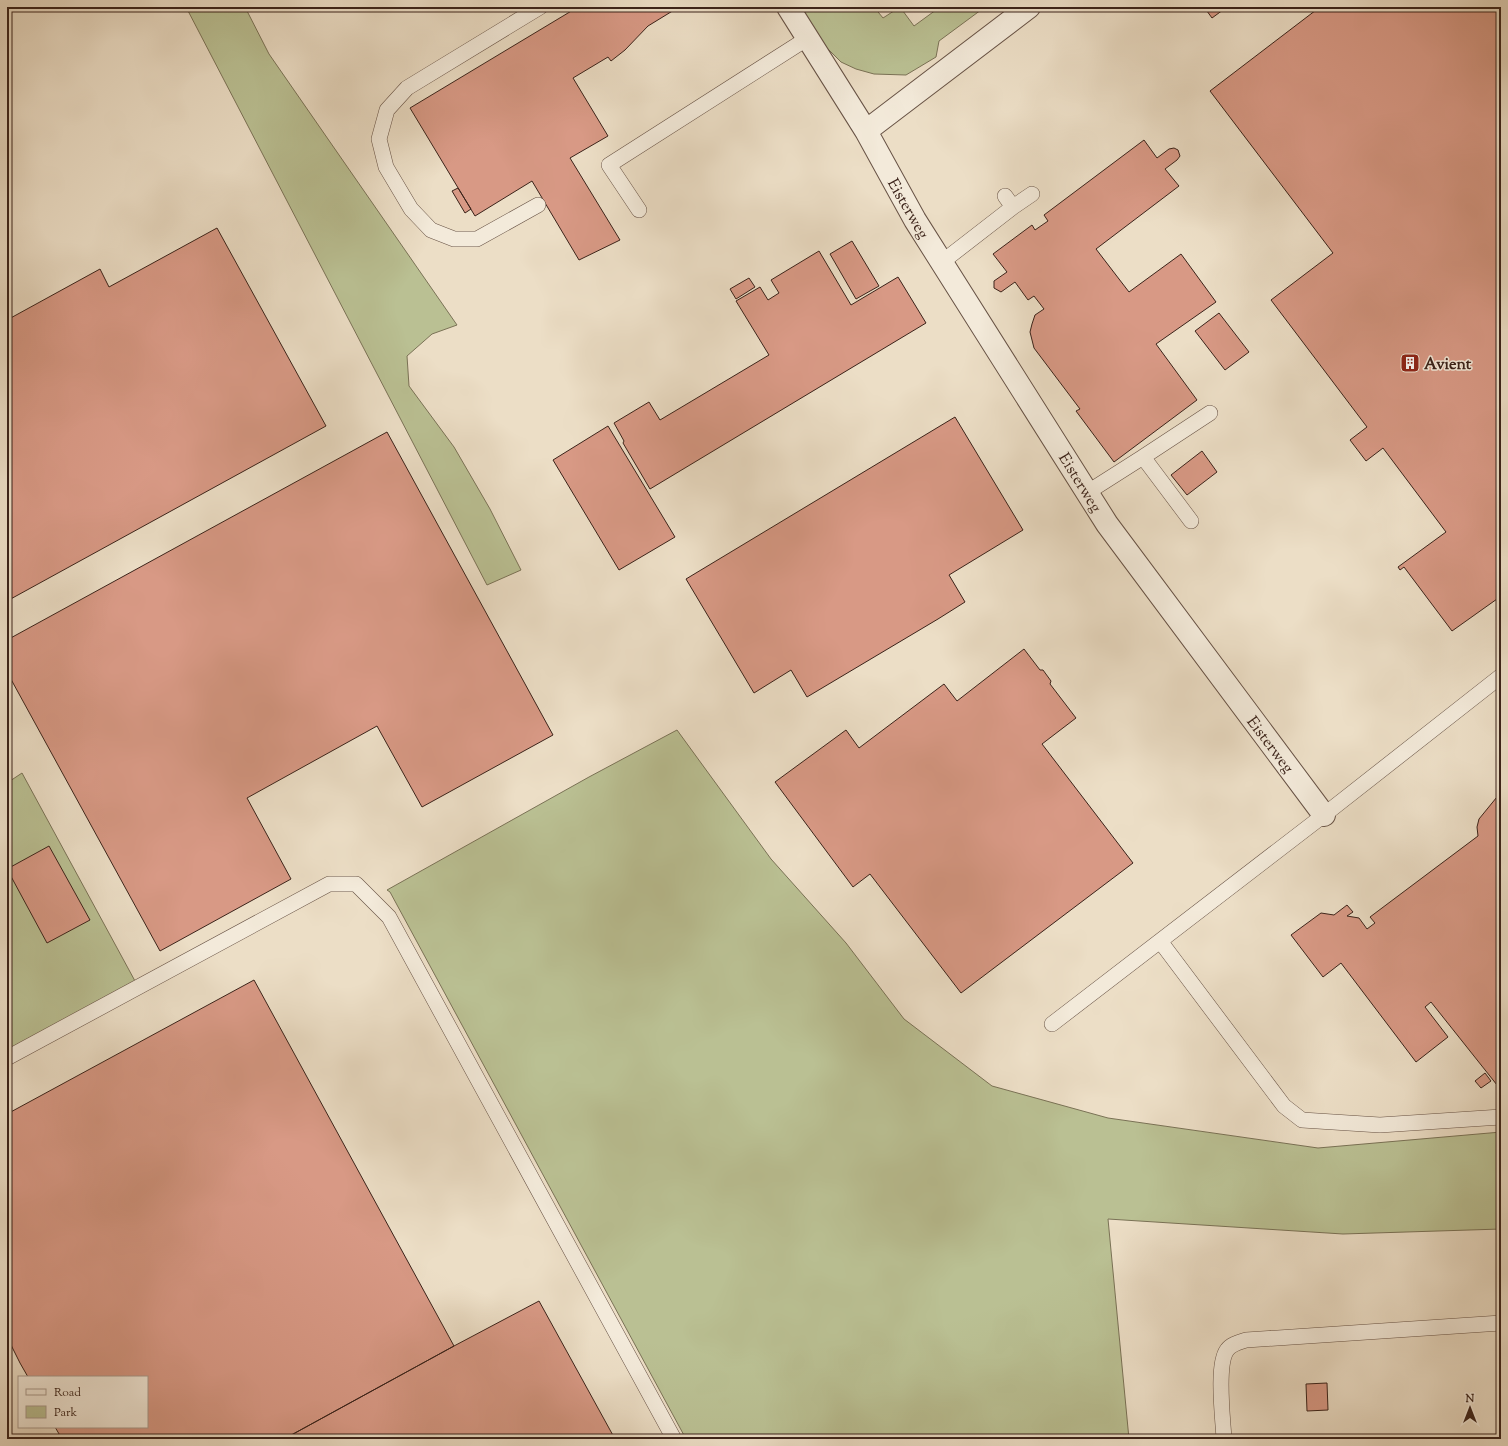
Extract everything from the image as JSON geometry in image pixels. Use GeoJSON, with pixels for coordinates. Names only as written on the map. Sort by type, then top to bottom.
{"type":"FeatureCollection","features":[{"type":"Feature","properties":{"kind":"street","name":"Eisterweg"},"geometry":{"type":"LineString","coordinates":[[788,7],[866,131],[915,220],[1108,524],[1324,815]]}},
{"type":"Feature","properties":{"kind":"street"},"geometry":{"type":"LineString","coordinates":[[866,131],[1029,7]]}},
{"type":"Feature","properties":{"kind":"lane"},"geometry":{"type":"LineString","coordinates":[[538,205],[477,239],[454,239],[431,230],[411,209],[386,167],[379,139],[387,110],[407,88],[540,7]]}},
{"type":"Feature","properties":{"kind":"lane"},"geometry":{"type":"LineString","coordinates":[[639,210],[609,165],[808,38]]}},
{"type":"Feature","properties":{"kind":"lane"},"geometry":{"type":"LineString","coordinates":[[942,262],[1009,202],[1032,194]]}},
{"type":"Feature","properties":{"kind":"lane"},"geometry":{"type":"LineString","coordinates":[[1088,492],[1210,413]]}},
{"type":"Feature","properties":{"kind":"lane"},"geometry":{"type":"LineString","coordinates":[[1143,457],[1191,521]]}},
{"type":"Feature","properties":{"kind":"lane"},"geometry":{"type":"LineString","coordinates":[[1052,1024],[1324,815],[1501,676]]}},
{"type":"Feature","properties":{"kind":"lane"},"geometry":{"type":"LineString","coordinates":[[7,1058],[329,884],[356,884],[389,917],[674,1439]]}},
{"type":"Feature","properties":{"kind":"lane"},"geometry":{"type":"LineString","coordinates":[[1160,941],[1284,1106],[1302,1120],[1380,1125],[1501,1117]]}},
{"type":"Feature","properties":{"kind":"lane"},"geometry":{"type":"LineString","coordinates":[[1224,1439],[1222,1360],[1227,1349],[1235,1343],[1246,1340],[1501,1323]]}},
{"type":"Feature","properties":{"kind":"green space"},"geometry":{"type":"Polygon","coordinates":[[[186,7],[245,7],[269,54],[457,325],[432,334],[407,356],[409,386],[454,447],[490,509],[521,570],[487,585],[186,7]]]}},
{"type":"Feature","properties":{"kind":"green space"},"geometry":{"type":"Polygon","coordinates":[[[801,7],[874,7],[883,18],[900,7],[914,26],[940,7],[985,7],[939,41],[936,57],[906,75],[874,74],[856,69],[841,62],[823,44],[801,7]]]}},
{"type":"Feature","properties":{"kind":"green space"},"geometry":{"type":"Polygon","coordinates":[[[677,730],[771,859],[846,943],[904,1019],[992,1086],[1108,1118],[1318,1148],[1501,1132],[1501,1229],[1343,1234],[1108,1219],[1129,1439],[686,1439],[390,892],[387,890],[589,777],[677,730]]]}},
{"type":"Feature","properties":{"kind":"green space"},"geometry":{"type":"Polygon","coordinates":[[[22,773],[135,981],[7,1051],[7,783],[22,773]]]}},
{"type":"Feature","properties":{"kind":"building"},"geometry":{"type":"Polygon","coordinates":[[[578,7],[679,7],[648,26],[625,50],[611,61],[608,57],[573,78],[608,136],[570,158],[620,240],[579,260],[532,181],[475,216],[410,108],[578,7]]]}},
{"type":"Feature","properties":{"kind":"building"},"geometry":{"type":"Polygon","coordinates":[[[1204,7],[1227,7],[1212,18],[1204,7]]]}},
{"type":"Feature","properties":{"kind":"building","name":"Avient"},"geometry":{"type":"Polygon","coordinates":[[[1320,7],[1501,7],[1501,594],[1497,597],[1497,600],[1452,631],[1404,567],[1400,570],[1398,567],[1446,532],[1383,448],[1366,461],[1350,440],[1367,427],[1271,300],[1333,253],[1210,91],[1320,7]]]}},
{"type":"Feature","properties":{"kind":"building"},"geometry":{"type":"Polygon","coordinates":[[[1144,140],[1157,158],[1169,149],[1174,148],[1178,150],[1180,156],[1165,169],[1179,186],[1096,249],[1129,292],[1181,254],[1216,302],[1156,344],[1197,400],[1114,462],[1076,411],[1080,409],[1034,348],[1030,332],[1032,324],[1035,315],[1044,309],[1034,296],[1028,300],[1015,282],[1001,292],[994,288],[994,281],[1007,272],[993,254],[1032,225],[1035,230],[1048,221],[1044,215],[1144,140]]]}},
{"type":"Feature","properties":{"kind":"building"},"geometry":{"type":"Polygon","coordinates":[[[458,188],[471,209],[465,213],[452,191],[458,188]]]}},
{"type":"Feature","properties":{"kind":"building"},"geometry":{"type":"Polygon","coordinates":[[[217,228],[326,426],[7,601],[7,320],[100,269],[109,287],[217,228]]]}},
{"type":"Feature","properties":{"kind":"building"},"geometry":{"type":"Polygon","coordinates":[[[852,241],[879,286],[856,299],[830,254],[852,241]]]}},
{"type":"Feature","properties":{"kind":"building"},"geometry":{"type":"Polygon","coordinates":[[[819,251],[851,305],[898,277],[926,323],[650,489],[623,443],[624,441],[614,423],[649,402],[660,420],[769,355],[736,301],[760,287],[768,300],[779,293],[771,280],[819,251]]]}},
{"type":"Feature","properties":{"kind":"building"},"geometry":{"type":"Polygon","coordinates":[[[749,278],[755,287],[736,299],[730,289],[749,278]]]}},
{"type":"Feature","properties":{"kind":"building"},"geometry":{"type":"Polygon","coordinates":[[[1219,313],[1249,352],[1225,370],[1195,331],[1219,313]]]}},
{"type":"Feature","properties":{"kind":"building"},"geometry":{"type":"Polygon","coordinates":[[[955,417],[1023,530],[949,575],[965,602],[938,619],[807,697],[791,670],[754,693],[686,579],[955,417]]]}},
{"type":"Feature","properties":{"kind":"building"},"geometry":{"type":"Polygon","coordinates":[[[608,426],[675,537],[619,570],[553,460],[608,426]]]}},
{"type":"Feature","properties":{"kind":"building"},"geometry":{"type":"Polygon","coordinates":[[[387,432],[553,735],[422,807],[377,726],[247,798],[291,879],[160,951],[7,672],[7,640],[387,432]]]}},
{"type":"Feature","properties":{"kind":"building"},"geometry":{"type":"Polygon","coordinates":[[[1202,451],[1217,472],[1187,495],[1171,475],[1202,451]]]}},
{"type":"Feature","properties":{"kind":"building"},"geometry":{"type":"Polygon","coordinates":[[[1024,649],[1040,670],[1043,670],[1051,681],[1050,684],[1076,718],[1042,744],[1133,863],[961,993],[870,874],[853,887],[775,782],[846,730],[859,748],[944,684],[957,701],[1024,649]]]}},
{"type":"Feature","properties":{"kind":"building"},"geometry":{"type":"Polygon","coordinates":[[[1501,792],[1501,1090],[1431,1002],[1425,1007],[1448,1037],[1416,1062],[1341,963],[1323,977],[1291,935],[1321,913],[1334,915],[1347,905],[1353,912],[1347,916],[1359,918],[1367,929],[1375,923],[1370,917],[1478,836],[1477,827],[1479,819],[1501,792]]]}},
{"type":"Feature","properties":{"kind":"building"},"geometry":{"type":"Polygon","coordinates":[[[49,846],[90,920],[47,943],[7,869],[49,846]]]}},
{"type":"Feature","properties":{"kind":"building"},"geometry":{"type":"Polygon","coordinates":[[[254,980],[454,1346],[284,1439],[62,1439],[56,1428],[148,1428],[148,1376],[27,1376],[20,1363],[7,1337],[7,1114],[254,980]]]}},
{"type":"Feature","properties":{"kind":"building"},"geometry":{"type":"Polygon","coordinates":[[[1485,1073],[1491,1081],[1481,1088],[1475,1081],[1485,1073]]]}},
{"type":"Feature","properties":{"kind":"building"},"geometry":{"type":"Polygon","coordinates":[[[539,1301],[615,1439],[284,1439],[454,1346],[539,1301]]]}},
{"type":"Feature","properties":{"kind":"building"},"geometry":{"type":"Polygon","coordinates":[[[1327,1383],[1328,1410],[1307,1411],[1306,1384],[1327,1383]]]}},
{"type":"Feature","properties":{"kind":"place","name":"Avient"},"geometry":{"type":"Point","coordinates":[1410,363]}}]}
